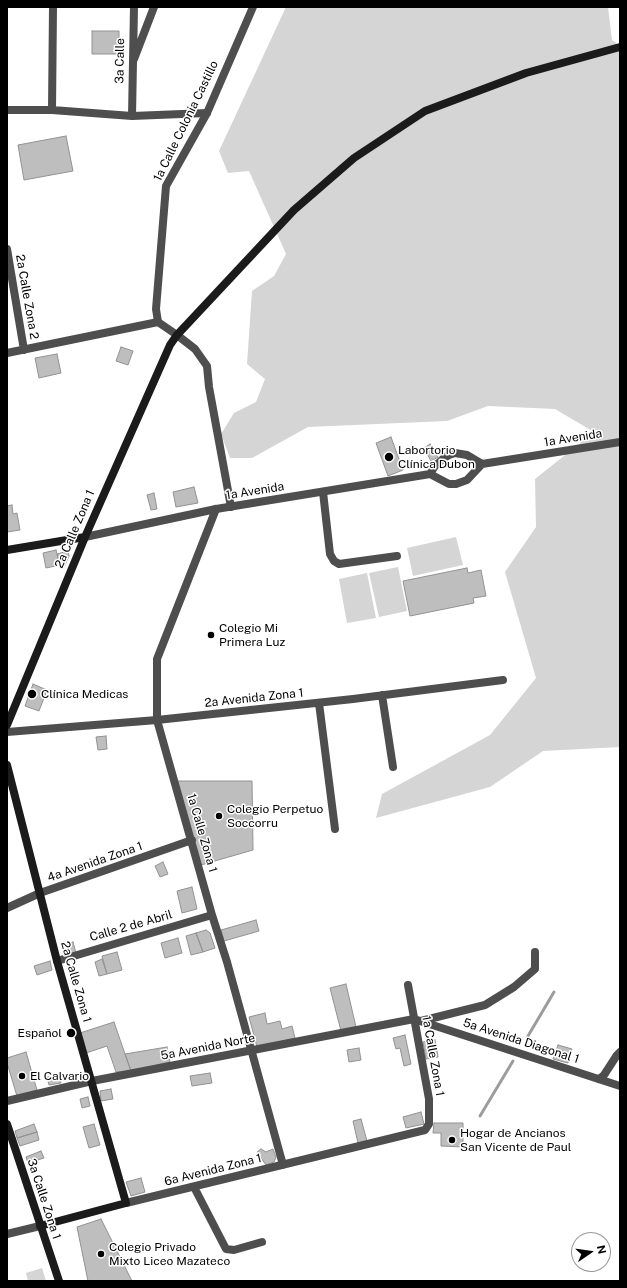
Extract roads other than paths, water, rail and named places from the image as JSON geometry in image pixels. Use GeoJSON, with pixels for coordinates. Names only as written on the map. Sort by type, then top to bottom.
{"type":"FeatureCollection","features":[{"type":"Feature","properties":{"kind":"main road","name":"2a Calle Zona 1"},"geometry":{"type":"LineString","coordinates":[[7,725],[85,537],[170,345],[177,335],[294,210],[354,158],[425,111],[526,73],[620,47]]}},
{"type":"Feature","properties":{"kind":"main road"},"geometry":{"type":"LineString","coordinates":[[7,550],[85,537]]}},
{"type":"Feature","properties":{"kind":"main road","name":"2a Calle Zona 1"},"geometry":{"type":"LineString","coordinates":[[7,765],[57,960],[126,1203]]}},
{"type":"Feature","properties":{"kind":"main road","name":"3a Calle Zona 1"},"geometry":{"type":"LineString","coordinates":[[7,1124],[59,1281]]}},
{"type":"Feature","properties":{"kind":"main road","name":"6a Avenida Zona 1"},"geometry":{"type":"LineString","coordinates":[[40,1226],[126,1203]]}},
{"type":"Feature","properties":{"kind":"street"},"geometry":{"type":"LineString","coordinates":[[52,110],[53,7]]}},
{"type":"Feature","properties":{"kind":"street","name":"3a Calle"},"geometry":{"type":"LineString","coordinates":[[132,116],[134,7]]}},
{"type":"Feature","properties":{"kind":"street"},"geometry":{"type":"LineString","coordinates":[[132,65],[154,7]]}},
{"type":"Feature","properties":{"kind":"street","name":"1a Calle Colonia Castillo"},"geometry":{"type":"LineString","coordinates":[[158,322],[156,309],[166,186],[207,113],[253,7]]}},
{"type":"Feature","properties":{"kind":"street"},"geometry":{"type":"LineString","coordinates":[[7,110],[52,110],[132,116],[207,113]]}},
{"type":"Feature","properties":{"kind":"street","name":"2a Calle Zona 2"},"geometry":{"type":"LineString","coordinates":[[7,249],[24,350]]}},
{"type":"Feature","properties":{"kind":"street"},"geometry":{"type":"LineString","coordinates":[[7,353],[158,322],[177,335],[195,349],[207,366],[209,387],[231,507]]}},
{"type":"Feature","properties":{"kind":"street","name":"1a Avenida"},"geometry":{"type":"LineString","coordinates":[[482,464],[620,442]]}},
{"type":"Feature","properties":{"kind":"street"},"geometry":{"type":"LineString","coordinates":[[455,453],[467,455],[482,464],[472,477],[462,483],[449,484],[433,476],[435,466],[449,454],[455,453]]}},
{"type":"Feature","properties":{"kind":"street","name":"1a Avenida"},"geometry":{"type":"LineString","coordinates":[[85,537],[216,509],[433,476]]}},
{"type":"Feature","properties":{"kind":"street"},"geometry":{"type":"LineString","coordinates":[[323,492],[330,554],[334,560],[339,564],[396,556]]}},
{"type":"Feature","properties":{"kind":"street","name":"1a Calle Zona 1"},"geometry":{"type":"LineString","coordinates":[[216,509],[157,659],[158,720],[283,1165]]}},
{"type":"Feature","properties":{"kind":"street","name":"2a Avenida Zona 1"},"geometry":{"type":"LineString","coordinates":[[7,732],[158,720],[319,703],[503,680]]}},
{"type":"Feature","properties":{"kind":"street"},"geometry":{"type":"LineString","coordinates":[[382,695],[393,767]]}},
{"type":"Feature","properties":{"kind":"street"},"geometry":{"type":"LineString","coordinates":[[319,703],[335,829]]}},
{"type":"Feature","properties":{"kind":"street","name":"4a Avenida Zona 1"},"geometry":{"type":"LineString","coordinates":[[7,908],[40,893],[192,840]]}},
{"type":"Feature","properties":{"kind":"street","name":"Calle 2 de Abril"},"geometry":{"type":"LineString","coordinates":[[57,960],[212,915]]}},
{"type":"Feature","properties":{"kind":"street","name":"5a Avenida Norte"},"geometry":{"type":"LineString","coordinates":[[7,1101],[92,1082],[418,1020],[485,1005],[514,987],[535,969],[535,952]]}},
{"type":"Feature","properties":{"kind":"street","name":"1a Calle Zona 1"},"geometry":{"type":"LineString","coordinates":[[408,986],[418,1020],[429,1099],[428,1124],[425,1130]]}},
{"type":"Feature","properties":{"kind":"street","name":"5a Avenida Diagonal 1"},"geometry":{"type":"LineString","coordinates":[[418,1020],[620,1086]]}},
{"type":"Feature","properties":{"kind":"street"},"geometry":{"type":"LineString","coordinates":[[599,1079],[604,1075],[617,1054],[620,1052]]}},
{"type":"Feature","properties":{"kind":"street","name":"6a Avenida Zona 1"},"geometry":{"type":"LineString","coordinates":[[126,1203],[425,1130]]}},
{"type":"Feature","properties":{"kind":"street"},"geometry":{"type":"LineString","coordinates":[[194,1187],[226,1248],[234,1250],[262,1242]]}},
{"type":"Feature","properties":{"kind":"street","name":"6a Avenida Zona 1"},"geometry":{"type":"LineString","coordinates":[[7,1234],[40,1226]]}},
{"type":"Feature","properties":{"kind":"waterway"},"geometry":{"type":"LineString","coordinates":[[528,1036],[554,992]]}},
{"type":"Feature","properties":{"kind":"waterway"},"geometry":{"type":"LineString","coordinates":[[480,1116],[513,1061]]}},
{"type":"Feature","properties":{"kind":"place","name":"Labortorio Clínica Dubon"},"geometry":{"type":"Point","coordinates":[389,457]}},
{"type":"Feature","properties":{"kind":"place","name":"Colegio Mi Primera Luz"},"geometry":{"type":"Point","coordinates":[211,635]}},
{"type":"Feature","properties":{"kind":"place","name":"Clínica Medicas"},"geometry":{"type":"Point","coordinates":[32,694]}},
{"type":"Feature","properties":{"kind":"place","name":"Colegio Perpetuo Soccorru"},"geometry":{"type":"Point","coordinates":[219,816]}},
{"type":"Feature","properties":{"kind":"place","name":"Español"},"geometry":{"type":"Point","coordinates":[71,1033]}},
{"type":"Feature","properties":{"kind":"place","name":"El Calvario"},"geometry":{"type":"Point","coordinates":[22,1076]}},
{"type":"Feature","properties":{"kind":"place","name":"Hogar de Ancianos San Vicente de Paul"},"geometry":{"type":"Point","coordinates":[452,1140]}},
{"type":"Feature","properties":{"kind":"place","name":"Colegio Privado Mixto Liceo Mazateco"},"geometry":{"type":"Point","coordinates":[101,1254]}}]}
